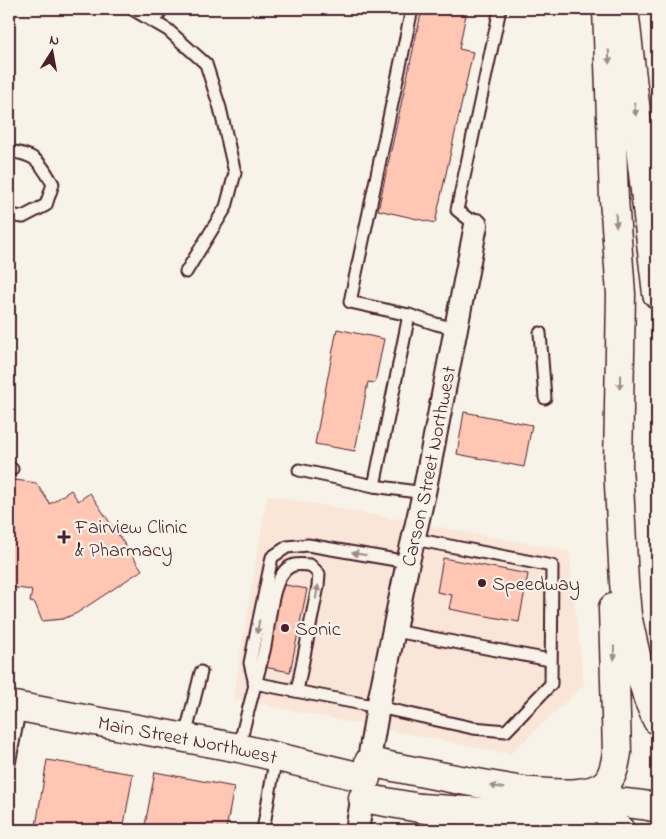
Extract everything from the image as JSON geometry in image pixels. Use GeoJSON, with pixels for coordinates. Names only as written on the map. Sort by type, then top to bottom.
{"type":"FeatureCollection","features":[{"type":"Feature","properties":{"kind":"main road"},"geometry":{"type":"LineString","coordinates":[[607,9],[614,199],[621,294],[618,464],[627,615],[638,665],[648,699],[657,720]]}},
{"type":"Feature","properties":{"kind":"main road"},"geometry":{"type":"LineString","coordinates":[[624,9],[657,294]]}},
{"type":"Feature","properties":{"kind":"main road"},"geometry":{"type":"LineString","coordinates":[[533,792],[576,794],[593,790],[606,783],[614,769],[617,753],[612,565],[613,498],[618,464]]}},
{"type":"Feature","properties":{"kind":"main road","name":"Main Street Northwest"},"geometry":{"type":"LineString","coordinates":[[14,706],[239,748],[366,779],[462,781],[655,807]]}},
{"type":"Feature","properties":{"kind":"main road","name":"Main Street Northwest"},"geometry":{"type":"LineString","coordinates":[[366,779],[420,808],[559,830]]}},
{"type":"Feature","properties":{"kind":"main road"},"geometry":{"type":"LineString","coordinates":[[420,808],[516,814],[583,822],[620,830]]}},
{"type":"Feature","properties":{"kind":"main road"},"geometry":{"type":"LineString","coordinates":[[467,816],[510,830]]}},
{"type":"Feature","properties":{"kind":"street","name":"Carson Street Northwest"},"geometry":{"type":"LineString","coordinates":[[357,830],[378,707],[424,493],[476,225]]}},
{"type":"Feature","properties":{"kind":"lane"},"geometry":{"type":"LineString","coordinates":[[132,9],[168,30],[206,64],[220,108],[235,174],[226,207],[186,272]]}},
{"type":"Feature","properties":{"kind":"lane"},"geometry":{"type":"LineString","coordinates":[[154,22],[162,9]]}},
{"type":"Feature","properties":{"kind":"lane"},"geometry":{"type":"LineString","coordinates":[[412,9],[350,302],[408,315],[456,329]]}},
{"type":"Feature","properties":{"kind":"lane"},"geometry":{"type":"LineString","coordinates":[[476,225],[457,210],[500,9]]}},
{"type":"Feature","properties":{"kind":"lane"},"geometry":{"type":"LineString","coordinates":[[9,152],[23,153],[40,162],[53,184],[46,205],[23,217],[9,215]]}},
{"type":"Feature","properties":{"kind":"lane"},"geometry":{"type":"LineString","coordinates":[[374,486],[408,315]]}},
{"type":"Feature","properties":{"kind":"lane"},"geometry":{"type":"LineString","coordinates":[[540,333],[545,398]]}},
{"type":"Feature","properties":{"kind":"lane"},"geometry":{"type":"LineString","coordinates":[[299,470],[374,486],[424,493]]}},
{"type":"Feature","properties":{"kind":"lane"},"geometry":{"type":"LineString","coordinates":[[254,683],[473,728],[506,731],[551,684],[552,566],[414,539]]}},
{"type":"Feature","properties":{"kind":"lane"},"geometry":{"type":"LineString","coordinates":[[254,683],[250,664],[272,557],[286,547],[308,545],[408,562]]}},
{"type":"Feature","properties":{"kind":"lane"},"geometry":{"type":"LineString","coordinates":[[239,748],[254,683],[264,651],[277,584],[284,572],[295,564],[310,565],[319,574],[297,691]]}},
{"type":"Feature","properties":{"kind":"lane"},"geometry":{"type":"LineString","coordinates":[[395,631],[550,660]]}},
{"type":"Feature","properties":{"kind":"lane"},"geometry":{"type":"LineString","coordinates":[[185,737],[202,672]]}},
{"type":"Feature","properties":{"kind":"lane"},"geometry":{"type":"LineString","coordinates":[[9,764],[14,706]]}},
{"type":"Feature","properties":{"kind":"lane"},"geometry":{"type":"LineString","coordinates":[[263,830],[276,756]]}},
{"type":"Feature","properties":{"kind":"shaded area"},"geometry":{"type":"Polygon","coordinates":[[[267,495],[569,551],[584,685],[510,754],[233,699],[267,495]]]}},
{"type":"Feature","properties":{"kind":"building"},"geometry":{"type":"Polygon","coordinates":[[[422,9],[467,9],[459,49],[473,52],[435,223],[378,210],[422,9]]]}},
{"type":"Feature","properties":{"kind":"building"},"geometry":{"type":"Polygon","coordinates":[[[337,329],[384,339],[375,383],[368,382],[355,451],[315,444],[337,329]]]}},
{"type":"Feature","properties":{"kind":"building"},"geometry":{"type":"Polygon","coordinates":[[[464,412],[532,425],[524,467],[457,454],[464,412]]]}},
{"type":"Feature","properties":{"kind":"building","name":"Fairview Clinic & Pharmacy"},"geometry":{"type":"Polygon","coordinates":[[[9,479],[36,483],[50,504],[71,490],[78,501],[90,493],[142,570],[77,613],[63,619],[42,621],[35,603],[30,602],[32,590],[9,587],[9,479]]]}},
{"type":"Feature","properties":{"kind":"building","name":"Speedway"},"geometry":{"type":"Polygon","coordinates":[[[443,558],[528,574],[519,622],[449,609],[452,595],[437,592],[443,558]]]}},
{"type":"Feature","properties":{"kind":"building","name":"Sonic"},"geometry":{"type":"Polygon","coordinates":[[[280,584],[307,589],[290,672],[264,667],[280,584]]]}},
{"type":"Feature","properties":{"kind":"building"},"geometry":{"type":"Polygon","coordinates":[[[47,760],[133,774],[123,830],[105,827],[105,830],[58,830],[36,826],[47,760]]]}},
{"type":"Feature","properties":{"kind":"building"},"geometry":{"type":"Polygon","coordinates":[[[155,772],[234,787],[226,830],[144,830],[155,772]]]}},
{"type":"Feature","properties":{"kind":"place","name":"Fairview Clinic & Pharmacy"},"geometry":{"type":"Point","coordinates":[64,537]}},
{"type":"Feature","properties":{"kind":"place","name":"Speedway"},"geometry":{"type":"Point","coordinates":[482,583]}},
{"type":"Feature","properties":{"kind":"place","name":"Sonic"},"geometry":{"type":"Point","coordinates":[285,628]}}]}
